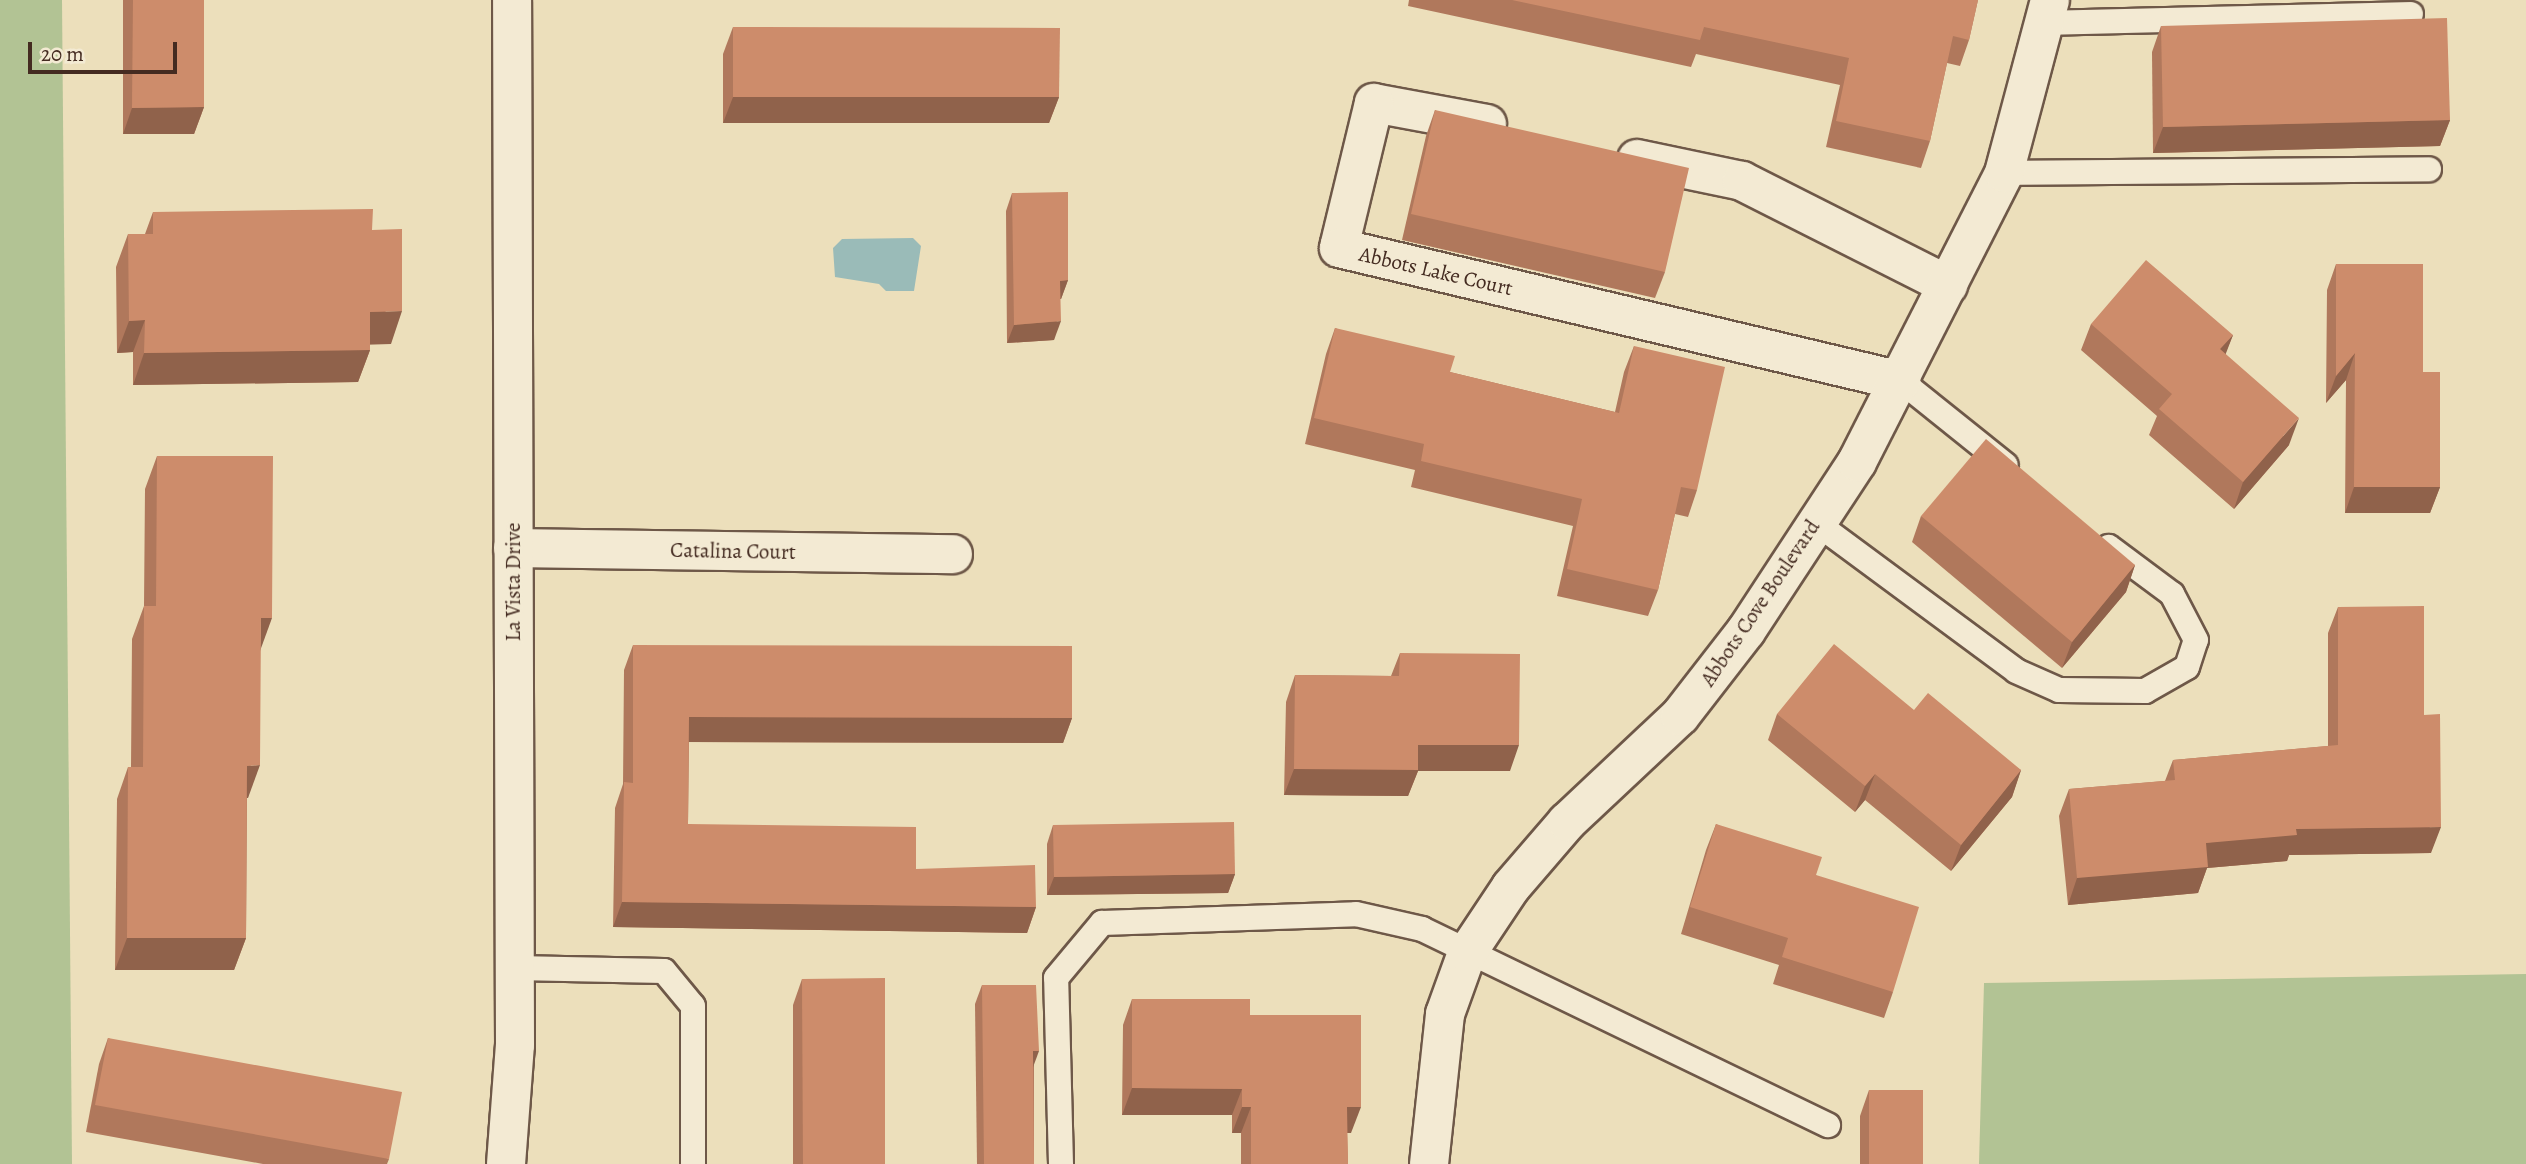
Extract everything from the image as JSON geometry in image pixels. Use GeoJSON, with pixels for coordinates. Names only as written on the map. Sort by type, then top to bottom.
{"type":"FeatureCollection","features":[{"type":"Feature","properties":{"kind":"street","name":"La Vista Drive"},"geometry":{"type":"LineString","coordinates":[[506,1164],[514,968],[512,0]]}},
{"type":"Feature","properties":{"kind":"street","name":"Abbots Cove Boulevard"},"geometry":{"type":"LineString","coordinates":[[1429,1164],[1445,1014],[1468,953],[1511,887],[1567,822],[1680,716],[1746,631],[1902,381],[2004,173],[2047,11]]}},
{"type":"Feature","properties":{"kind":"street","name":"Abbots Lake Court"},"geometry":{"type":"LineString","coordinates":[[1519,131],[1374,103],[1339,248],[1902,381]]}},
{"type":"Feature","properties":{"kind":"street"},"geometry":{"type":"LineString","coordinates":[[1597,149],[1742,181],[1948,285]]}},
{"type":"Feature","properties":{"kind":"street","name":"Catalina Court"},"geometry":{"type":"LineString","coordinates":[[513,548],[953,554]]}},
{"type":"Feature","properties":{"kind":"lane"},"geometry":{"type":"LineString","coordinates":[[2047,11],[2411,14]]}},
{"type":"Feature","properties":{"kind":"lane"},"geometry":{"type":"LineString","coordinates":[[2004,173],[2429,169]]}},
{"type":"Feature","properties":{"kind":"lane"},"geometry":{"type":"LineString","coordinates":[[1902,381],[2022,478]]}},
{"type":"Feature","properties":{"kind":"lane"},"geometry":{"type":"LineString","coordinates":[[1815,522],[2016,671],[2059,690],[2145,691],[2187,667],[2196,640],[2172,594],[2087,530]]}},
{"type":"Feature","properties":{"kind":"lane"},"geometry":{"type":"LineString","coordinates":[[1060,1164],[1056,978],[1102,923],[1356,914],[1422,929],[1828,1125]]}},
{"type":"Feature","properties":{"kind":"lane"},"geometry":{"type":"LineString","coordinates":[[514,968],[664,971],[694,1006],[693,1164]]}},
{"type":"Feature","properties":{"kind":"green space"},"geometry":{"type":"Polygon","coordinates":[[[0,0],[62,0],[72,1164],[0,1164],[0,0]]]}},
{"type":"Feature","properties":{"kind":"green space"},"geometry":{"type":"Polygon","coordinates":[[[2526,974],[2526,1164],[1979,1164],[1984,983],[2526,974]]]}},
{"type":"Feature","properties":{"kind":"water"},"geometry":{"type":"Polygon","coordinates":[[[913,238],[921,246],[914,291],[886,291],[879,284],[835,277],[833,248],[842,239],[913,238]]]}},
{"type":"Feature","properties":{"kind":"building"},"geometry":{"type":"Polygon","coordinates":[[[133,0],[204,0],[204,107],[132,108],[133,0]]]}},
{"type":"Feature","properties":{"kind":"building"},"geometry":{"type":"Polygon","coordinates":[[[1512,0],[1978,0],[1969,40],[1953,36],[1930,141],[1836,121],[1849,58],[1704,27],[1700,40],[1512,0]]]}},
{"type":"Feature","properties":{"kind":"building"},"geometry":{"type":"Polygon","coordinates":[[[2447,18],[2450,120],[2163,127],[2161,26],[2447,18]]]}},
{"type":"Feature","properties":{"kind":"building"},"geometry":{"type":"Polygon","coordinates":[[[733,27],[1060,28],[1059,97],[733,97],[733,27]]]}},
{"type":"Feature","properties":{"kind":"building"},"geometry":{"type":"Polygon","coordinates":[[[1435,110],[1689,168],[1665,272],[1411,214],[1435,110]]]}},
{"type":"Feature","properties":{"kind":"building"},"geometry":{"type":"Polygon","coordinates":[[[1068,192],[1068,280],[1060,281],[1061,321],[1014,325],[1012,193],[1068,192]]]}},
{"type":"Feature","properties":{"kind":"building"},"geometry":{"type":"Polygon","coordinates":[[[373,209],[372,230],[402,229],[402,311],[370,312],[370,350],[144,353],[145,320],[129,321],[128,234],[153,234],[153,212],[373,209]]]}},
{"type":"Feature","properties":{"kind":"building"},"geometry":{"type":"Polygon","coordinates":[[[2146,260],[2233,335],[2220,349],[2299,418],[2243,482],[2159,409],[2172,394],[2091,324],[2146,260]]]}},
{"type":"Feature","properties":{"kind":"building"},"geometry":{"type":"Polygon","coordinates":[[[2336,264],[2423,264],[2423,372],[2440,372],[2440,487],[2354,487],[2355,353],[2336,376],[2336,264]]]}},
{"type":"Feature","properties":{"kind":"building"},"geometry":{"type":"Polygon","coordinates":[[[1335,328],[1455,356],[1450,372],[1619,413],[1634,346],[1725,367],[1697,490],[1681,487],[1658,590],[1567,569],[1582,499],[1421,461],[1424,444],[1314,418],[1335,328]]]}},
{"type":"Feature","properties":{"kind":"building"},"geometry":{"type":"Polygon","coordinates":[[[1986,439],[2135,565],[2072,642],[1921,516],[1986,439]]]}},
{"type":"Feature","properties":{"kind":"building"},"geometry":{"type":"Polygon","coordinates":[[[157,456],[273,456],[272,618],[261,618],[260,765],[247,766],[246,938],[127,938],[128,767],[143,767],[144,606],[156,606],[157,456]]]}},
{"type":"Feature","properties":{"kind":"building"},"geometry":{"type":"Polygon","coordinates":[[[2424,606],[2424,715],[2440,714],[2441,827],[2296,829],[2297,835],[2206,843],[2208,867],[2077,878],[2069,789],[2175,780],[2173,760],[2338,745],[2338,607],[2424,606]]]}},
{"type":"Feature","properties":{"kind":"building"},"geometry":{"type":"Polygon","coordinates":[[[1834,644],[1914,710],[1928,693],[2021,770],[1961,845],[1875,774],[1865,786],[1777,714],[1834,644]]]}},
{"type":"Feature","properties":{"kind":"building"},"geometry":{"type":"Polygon","coordinates":[[[633,645],[1072,646],[1072,718],[689,717],[688,824],[916,827],[916,869],[1035,865],[1036,907],[622,902],[624,782],[633,783],[633,645]]]}},
{"type":"Feature","properties":{"kind":"building"},"geometry":{"type":"Polygon","coordinates":[[[1400,653],[1520,654],[1519,745],[1418,745],[1418,770],[1294,769],[1295,675],[1399,676],[1400,653]]]}},
{"type":"Feature","properties":{"kind":"building"},"geometry":{"type":"Polygon","coordinates":[[[1234,822],[1235,874],[1054,877],[1053,825],[1234,822]]]}},
{"type":"Feature","properties":{"kind":"building"},"geometry":{"type":"Polygon","coordinates":[[[1716,824],[1822,857],[1816,875],[1919,907],[1893,992],[1782,957],[1788,938],[1690,907],[1716,824]]]}},
{"type":"Feature","properties":{"kind":"building"},"geometry":{"type":"Polygon","coordinates":[[[885,978],[885,1164],[803,1164],[802,979],[885,978]]]}},
{"type":"Feature","properties":{"kind":"building"},"geometry":{"type":"Polygon","coordinates":[[[982,985],[1036,985],[1039,1051],[1033,1051],[1034,1164],[984,1164],[982,985]]]}},
{"type":"Feature","properties":{"kind":"building"},"geometry":{"type":"Polygon","coordinates":[[[1132,999],[1250,999],[1250,1015],[1361,1015],[1361,1107],[1347,1107],[1348,1164],[1251,1164],[1251,1107],[1242,1107],[1242,1089],[1132,1088],[1132,999]]]}},
{"type":"Feature","properties":{"kind":"building"},"geometry":{"type":"Polygon","coordinates":[[[108,1038],[402,1092],[389,1159],[95,1105],[108,1038]]]}},
{"type":"Feature","properties":{"kind":"building"},"geometry":{"type":"Polygon","coordinates":[[[1869,1090],[1923,1090],[1923,1164],[1869,1164],[1869,1090]]]}}]}
